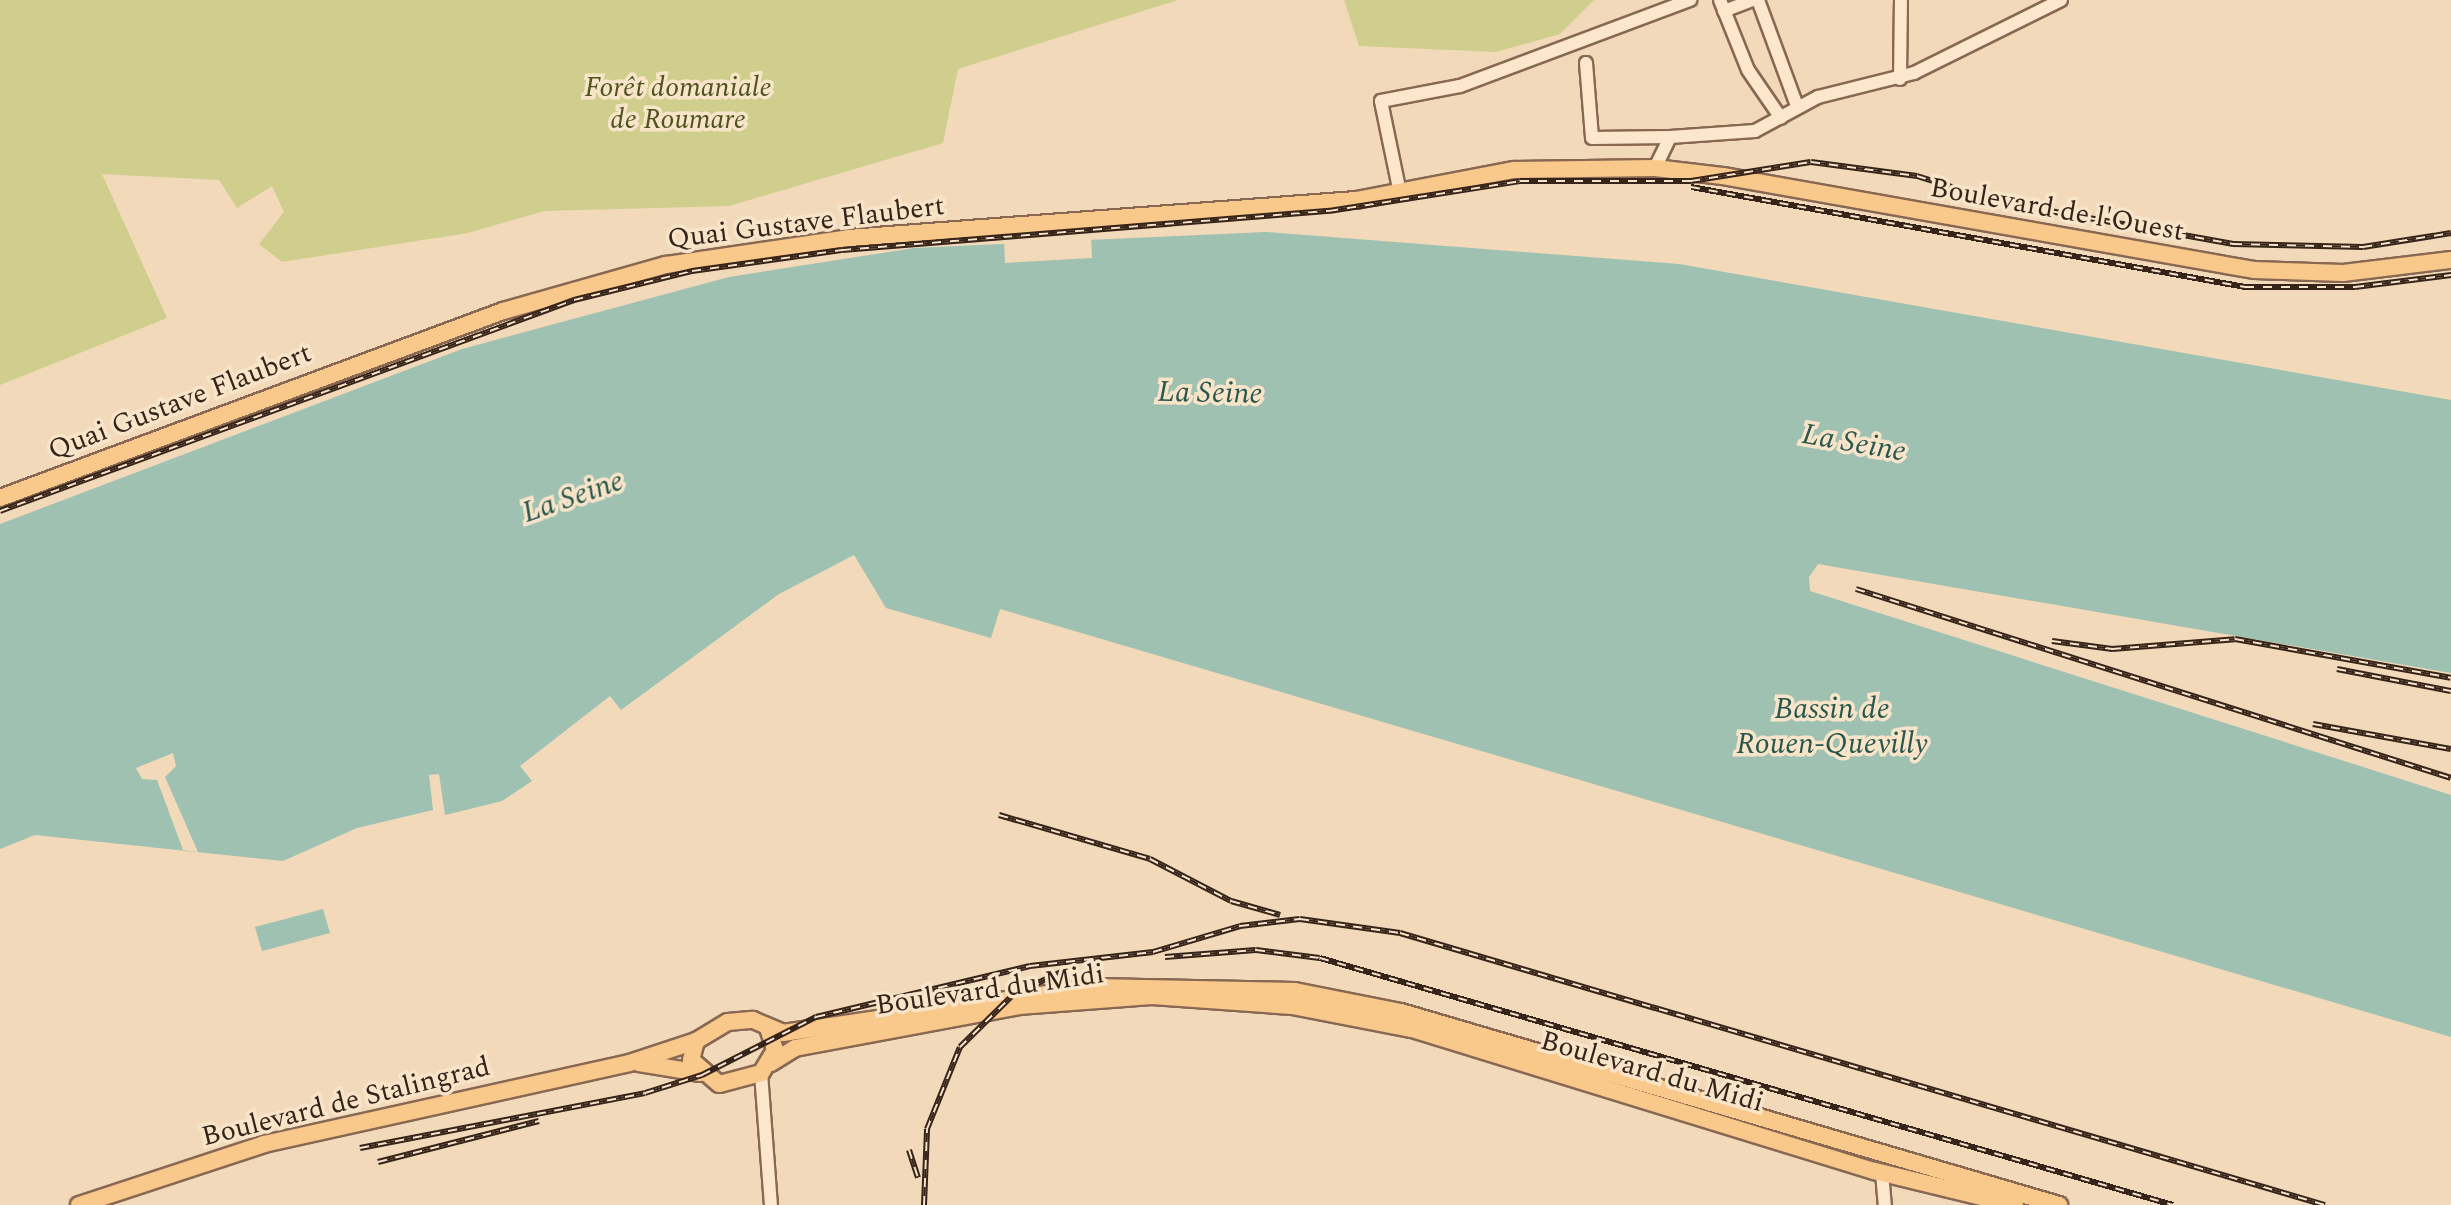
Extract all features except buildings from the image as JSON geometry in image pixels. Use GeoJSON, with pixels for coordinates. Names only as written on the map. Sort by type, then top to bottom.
{"type":"FeatureCollection","features":[{"type":"Feature","properties":{"kind":"main road","name":"Quai Gustave Flaubert"},"geometry":{"type":"LineString","coordinates":[[0,498],[503,311],[656,268],[849,238],[1400,193],[1514,170],[1655,168]]}},
{"type":"Feature","properties":{"kind":"main road","name":"Boulevard de l'Ouest"},"geometry":{"type":"LineString","coordinates":[[1655,168],[2254,270],[2354,272],[2451,260]]}},
{"type":"Feature","properties":{"kind":"main road","name":"Boulevard du Midi"},"geometry":{"type":"LineString","coordinates":[[1250,986],[1271,1000],[1412,1029],[1882,1163],[1996,1187],[2059,1205]]}},
{"type":"Feature","properties":{"kind":"main road","name":"Boulevard du Midi"},"geometry":{"type":"LineString","coordinates":[[768,1028],[783,1033],[1059,989],[1250,986],[1373,1005],[2015,1205]]}},
{"type":"Feature","properties":{"kind":"main road","name":"Boulevard du Midi"},"geometry":{"type":"LineString","coordinates":[[766,1068],[805,1046],[1019,1006],[1152,996],[1373,1005]]}},
{"type":"Feature","properties":{"kind":"main road"},"geometry":{"type":"LineString","coordinates":[[728,1022],[768,1028],[775,1038],[766,1068],[719,1084],[700,1073],[691,1060],[696,1041],[728,1022]]}},
{"type":"Feature","properties":{"kind":"main road","name":"Boulevard de Stalingrad"},"geometry":{"type":"LineString","coordinates":[[79,1205],[264,1144],[629,1063],[696,1041]]}},
{"type":"Feature","properties":{"kind":"main road","name":"Boulevard de Stalingrad"},"geometry":{"type":"LineString","coordinates":[[629,1063],[700,1073]]}},
{"type":"Feature","properties":{"kind":"street"},"geometry":{"type":"LineString","coordinates":[[1400,193],[1381,101],[1460,86],[1690,0]]}},
{"type":"Feature","properties":{"kind":"street"},"geometry":{"type":"LineString","coordinates":[[1781,118],[1748,70],[1722,6],[1755,0],[1797,106]]}},
{"type":"Feature","properties":{"kind":"street"},"geometry":{"type":"LineString","coordinates":[[1900,79],[1901,0]]}},
{"type":"Feature","properties":{"kind":"street"},"geometry":{"type":"LineString","coordinates":[[1586,63],[1592,138],[1744,134],[1781,118],[1797,106],[1900,79],[2061,0]]}},
{"type":"Feature","properties":{"kind":"street"},"geometry":{"type":"LineString","coordinates":[[1655,168],[1670,137]]}},
{"type":"Feature","properties":{"kind":"street"},"geometry":{"type":"LineString","coordinates":[[766,1068],[771,1205]]}},
{"type":"Feature","properties":{"kind":"street"},"geometry":{"type":"LineString","coordinates":[[1882,1163],[1885,1205]]}},
{"type":"Feature","properties":{"kind":"green space","name":"Forêt domaniale de Roumare"},"geometry":{"type":"Polygon","coordinates":[[[0,0],[1178,0],[958,69],[943,143],[729,206],[544,211],[468,233],[282,262],[259,244],[284,212],[272,186],[237,208],[219,180],[102,174],[167,318],[0,385],[0,0]]]}},
{"type":"Feature","properties":{"kind":"green space"},"geometry":{"type":"Polygon","coordinates":[[[1344,0],[1594,0],[1560,34],[1496,52],[1359,46],[1344,0]]]}},
{"type":"Feature","properties":{"kind":"water"},"geometry":{"type":"Polygon","coordinates":[[[1266,232],[1679,264],[2451,400],[2451,673],[1818,564],[1809,577],[1810,591],[2451,795],[2451,1037],[1000,609],[991,638],[886,608],[854,555],[779,594],[621,710],[610,696],[520,766],[532,781],[502,801],[445,815],[439,774],[429,775],[433,810],[357,828],[283,861],[35,835],[0,849],[0,524],[462,349],[729,277],[914,248],[1266,232]]]}},
{"type":"Feature","properties":{"kind":"water"},"geometry":{"type":"Polygon","coordinates":[[[323,909],[330,933],[262,951],[255,927],[323,909]]]}},
{"type":"Feature","properties":{"kind":"pier"},"geometry":{"type":"Polygon","coordinates":[[[1091,235],[1092,258],[1005,263],[1004,241],[1091,235]]]}},
{"type":"Feature","properties":{"kind":"pier"},"geometry":{"type":"Polygon","coordinates":[[[173,753],[176,766],[165,777],[198,852],[183,850],[157,780],[142,779],[136,768],[173,753]]]}},
{"type":"Feature","properties":{"kind":"railway"},"geometry":{"type":"LineString","coordinates":[[0,511],[574,300],[692,271],[842,250],[1329,211],[1520,181],[1691,181],[1811,162],[1917,176],[2000,202],[2233,244],[2363,247],[2451,233]]}},
{"type":"Feature","properties":{"kind":"railway"},"geometry":{"type":"LineString","coordinates":[[1691,187],[2245,287],[2355,287],[2451,275]]}},
{"type":"Feature","properties":{"kind":"railway"},"geometry":{"type":"LineString","coordinates":[[1856,589],[2451,778]]}},
{"type":"Feature","properties":{"kind":"railway"},"geometry":{"type":"LineString","coordinates":[[2052,641],[2112,649],[2235,639],[2451,678]]}},
{"type":"Feature","properties":{"kind":"railway"},"geometry":{"type":"LineString","coordinates":[[2337,669],[2451,691]]}},
{"type":"Feature","properties":{"kind":"railway"},"geometry":{"type":"LineString","coordinates":[[2313,724],[2451,749]]}},
{"type":"Feature","properties":{"kind":"railway"},"geometry":{"type":"LineString","coordinates":[[999,815],[1150,859],[1231,901],[1280,915]]}},
{"type":"Feature","properties":{"kind":"railway"},"geometry":{"type":"LineString","coordinates":[[360,1148],[645,1093],[702,1075],[816,1017],[1030,966],[1153,952],[1240,926],[1300,919],[1400,933],[2325,1205]]}},
{"type":"Feature","properties":{"kind":"railway"},"geometry":{"type":"LineString","coordinates":[[1165,957],[1256,950],[1320,958],[2173,1205]]}},
{"type":"Feature","properties":{"kind":"railway"},"geometry":{"type":"LineString","coordinates":[[924,1205],[927,1129],[960,1047],[1014,994],[1074,966]]}},
{"type":"Feature","properties":{"kind":"railway"},"geometry":{"type":"LineString","coordinates":[[378,1162],[539,1121]]}},
{"type":"Feature","properties":{"kind":"railway"},"geometry":{"type":"LineString","coordinates":[[909,1150],[918,1178]]}},
{"type":"Feature","properties":{"kind":"water label","name":"La Seine"},"geometry":{"type":"Point","coordinates":[1210,393]}},
{"type":"Feature","properties":{"kind":"water label","name":"La Seine"},"geometry":{"type":"Point","coordinates":[1854,443]}},
{"type":"Feature","properties":{"kind":"water label","name":"La Seine"},"geometry":{"type":"Point","coordinates":[573,497]}},
{"type":"Feature","properties":{"kind":"water label","name":"Bassin de Rouen-Quevilly"},"geometry":{"type":"Point","coordinates":[1832,726]}}]}
